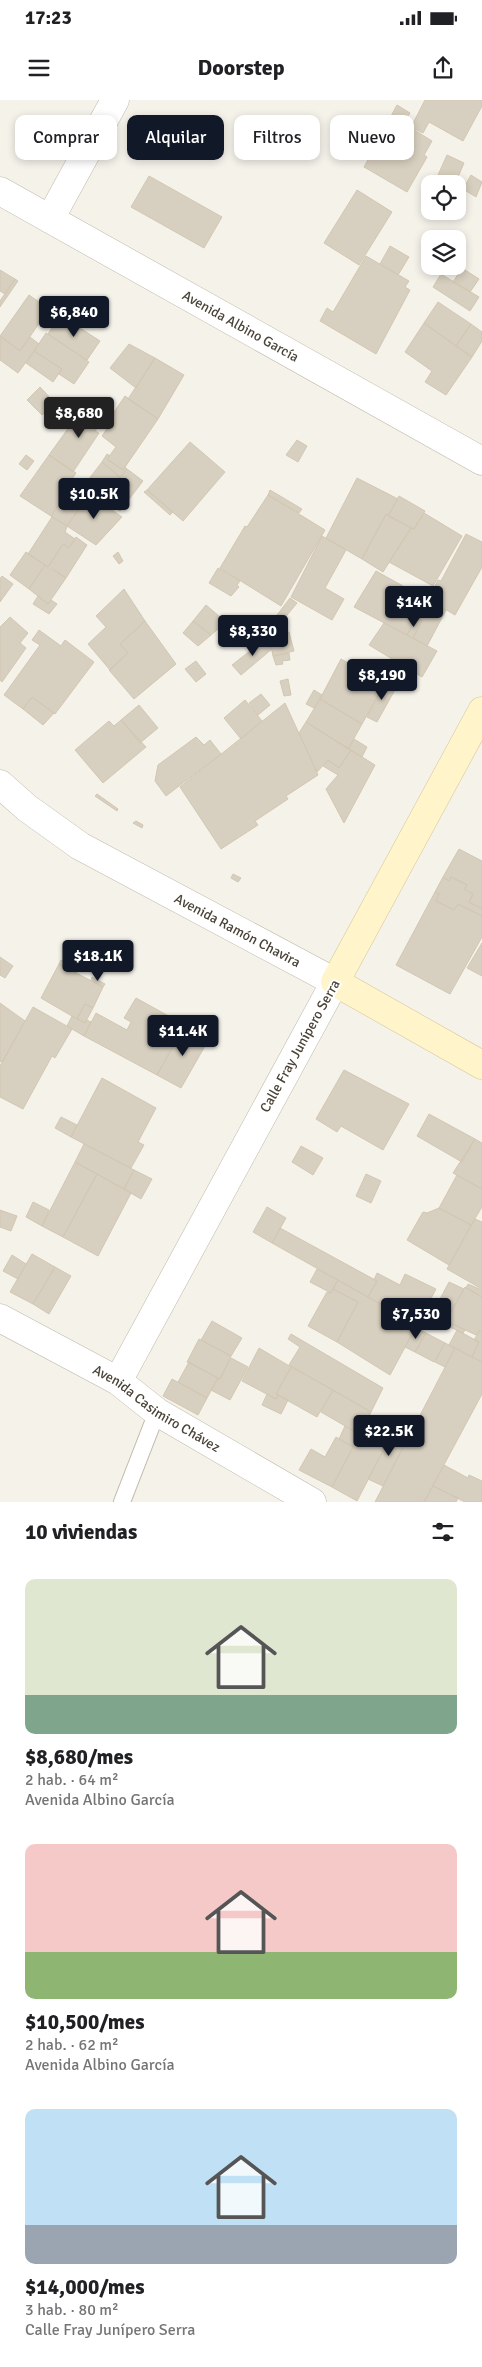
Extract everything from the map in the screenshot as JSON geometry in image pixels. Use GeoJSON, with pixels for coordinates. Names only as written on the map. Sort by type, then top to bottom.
{"type":"FeatureCollection","features":[{"type":"Feature","properties":{"kind":"main road","name":"Calle Fray Junípero Serra"},"geometry":{"type":"LineString","coordinates":[[335,982],[482,711]]}},
{"type":"Feature","properties":{"kind":"main road","name":"Avenida Ramón Chavira"},"geometry":{"type":"LineString","coordinates":[[335,982],[482,1065]]}},
{"type":"Feature","properties":{"kind":"street"},"geometry":{"type":"LineString","coordinates":[[50,219],[115,100]]}},
{"type":"Feature","properties":{"kind":"street","name":"Avenida Albino García"},"geometry":{"type":"LineString","coordinates":[[0,191],[482,461]]}},
{"type":"Feature","properties":{"kind":"street","name":"Avenida Ramón Chavira"},"geometry":{"type":"LineString","coordinates":[[0,784],[27,808],[80,846],[335,982]]}},
{"type":"Feature","properties":{"kind":"street","name":"Calle Fray Junípero Serra"},"geometry":{"type":"LineString","coordinates":[[118,1381],[335,982]]}},
{"type":"Feature","properties":{"kind":"street","name":"Avenida Casimiro Chávez"},"geometry":{"type":"LineString","coordinates":[[0,1318],[118,1381],[156,1412],[312,1502]]}},
{"type":"Feature","properties":{"kind":"lane"},"geometry":{"type":"LineString","coordinates":[[122,1502],[156,1412]]}},
{"type":"Feature","properties":{"kind":"building"},"geometry":{"type":"Polygon","coordinates":[[[425,100],[482,100],[482,106],[463,141],[429,122],[423,133],[414,128],[414,121],[425,100]]]}},
{"type":"Feature","properties":{"kind":"building"},"geometry":{"type":"Polygon","coordinates":[[[397,105],[410,113],[409,115],[392,115],[397,105]]]}},
{"type":"Feature","properties":{"kind":"building"},"geometry":{"type":"Polygon","coordinates":[[[414,130],[432,141],[424,155],[427,157],[407,192],[364,167],[368,160],[414,160],[414,130]]]}},
{"type":"Feature","properties":{"kind":"building"},"geometry":{"type":"Polygon","coordinates":[[[447,155],[464,163],[459,175],[438,175],[447,155]]]}},
{"type":"Feature","properties":{"kind":"building"},"geometry":{"type":"Polygon","coordinates":[[[471,175],[482,182],[476,197],[466,191],[466,184],[471,175]]]}},
{"type":"Feature","properties":{"kind":"building"},"geometry":{"type":"Polygon","coordinates":[[[149,176],[222,217],[204,248],[131,207],[149,176]]]}},
{"type":"Feature","properties":{"kind":"building"},"geometry":{"type":"Polygon","coordinates":[[[357,190],[392,212],[359,265],[324,243],[357,190]]]}},
{"type":"Feature","properties":{"kind":"building"},"geometry":{"type":"Polygon","coordinates":[[[390,246],[409,257],[398,275],[380,264],[390,246]]]}},
{"type":"Feature","properties":{"kind":"building"},"geometry":{"type":"Polygon","coordinates":[[[366,256],[409,281],[405,287],[410,290],[376,354],[320,321],[327,308],[333,312],[366,256]]]}},
{"type":"Feature","properties":{"kind":"building"},"geometry":{"type":"Polygon","coordinates":[[[0,270],[15,279],[5,294],[0,291],[0,270]]]}},
{"type":"Feature","properties":{"kind":"building"},"geometry":{"type":"Polygon","coordinates":[[[466,271],[479,279],[470,292],[453,282],[458,275],[466,275],[466,271]]]}},
{"type":"Feature","properties":{"kind":"building"},"geometry":{"type":"Polygon","coordinates":[[[440,275],[443,275],[479,297],[470,311],[433,287],[440,275]]]}},
{"type":"Feature","properties":{"kind":"building"},"geometry":{"type":"Polygon","coordinates":[[[15,279],[18,281],[0,307],[0,301],[15,279]]]}},
{"type":"Feature","properties":{"kind":"building"},"geometry":{"type":"Polygon","coordinates":[[[29,295],[49,309],[20,351],[0,336],[29,295]]]}},
{"type":"Feature","properties":{"kind":"building"},"geometry":{"type":"Polygon","coordinates":[[[438,302],[471,324],[456,346],[424,323],[438,302]]]}},
{"type":"Feature","properties":{"kind":"building"},"geometry":{"type":"Polygon","coordinates":[[[60,315],[100,341],[87,360],[48,334],[60,315]]]}},
{"type":"Feature","properties":{"kind":"building"},"geometry":{"type":"Polygon","coordinates":[[[424,323],[472,357],[446,395],[425,382],[432,371],[405,352],[424,323]]]}},
{"type":"Feature","properties":{"kind":"building"},"geometry":{"type":"Polygon","coordinates":[[[471,324],[482,332],[482,341],[472,357],[456,346],[471,324]]]}},
{"type":"Feature","properties":{"kind":"building"},"geometry":{"type":"Polygon","coordinates":[[[46,333],[89,362],[74,384],[59,374],[62,369],[34,351],[46,333]]]}},
{"type":"Feature","properties":{"kind":"building"},"geometry":{"type":"Polygon","coordinates":[[[0,336],[20,351],[30,337],[39,344],[18,373],[0,360],[0,336]]]}},
{"type":"Feature","properties":{"kind":"building"},"geometry":{"type":"Polygon","coordinates":[[[129,344],[155,358],[136,388],[110,368],[129,344]]]}},
{"type":"Feature","properties":{"kind":"building"},"geometry":{"type":"Polygon","coordinates":[[[34,351],[62,369],[53,382],[26,363],[34,351]]]}},
{"type":"Feature","properties":{"kind":"building"},"geometry":{"type":"Polygon","coordinates":[[[155,358],[184,375],[158,419],[128,399],[155,358]]]}},
{"type":"Feature","properties":{"kind":"building"},"geometry":{"type":"Polygon","coordinates":[[[40,387],[55,403],[42,415],[27,400],[40,387]]]}},
{"type":"Feature","properties":{"kind":"building"},"geometry":{"type":"Polygon","coordinates":[[[125,396],[158,419],[123,470],[107,459],[116,447],[102,436],[113,420],[110,418],[125,396]]]}},
{"type":"Feature","properties":{"kind":"building"},"geometry":{"type":"Polygon","coordinates":[[[93,403],[108,413],[95,431],[99,433],[73,472],[49,455],[72,423],[77,426],[93,403]]]}},
{"type":"Feature","properties":{"kind":"building"},"geometry":{"type":"Polygon","coordinates":[[[297,440],[307,446],[298,462],[286,455],[297,440]]]}},
{"type":"Feature","properties":{"kind":"building"},"geometry":{"type":"Polygon","coordinates":[[[190,442],[225,472],[183,521],[147,490],[190,442]]]}},
{"type":"Feature","properties":{"kind":"building"},"geometry":{"type":"Polygon","coordinates":[[[107,454],[110,456],[107,459],[123,470],[125,467],[127,469],[120,477],[102,462],[107,454]]]}},
{"type":"Feature","properties":{"kind":"building"},"geometry":{"type":"Polygon","coordinates":[[[26,455],[34,461],[27,470],[19,464],[26,455]]]}},
{"type":"Feature","properties":{"kind":"building"},"geometry":{"type":"Polygon","coordinates":[[[49,455],[76,473],[64,491],[67,493],[51,516],[20,496],[49,455]]]}},
{"type":"Feature","properties":{"kind":"building"},"geometry":{"type":"Polygon","coordinates":[[[102,462],[120,477],[104,498],[85,484],[102,462]]]}},
{"type":"Feature","properties":{"kind":"building"},"geometry":{"type":"Polygon","coordinates":[[[127,469],[143,481],[120,511],[104,498],[127,469]]]}},
{"type":"Feature","properties":{"kind":"building"},"geometry":{"type":"Polygon","coordinates":[[[357,478],[398,499],[388,516],[386,514],[362,559],[326,538],[357,478]]]}},
{"type":"Feature","properties":{"kind":"building"},"geometry":{"type":"Polygon","coordinates":[[[72,479],[90,493],[67,526],[51,516],[67,493],[64,491],[72,479]]]}},
{"type":"Feature","properties":{"kind":"building"},"geometry":{"type":"Polygon","coordinates":[[[147,490],[173,512],[170,515],[144,492],[147,490]]]}},
{"type":"Feature","properties":{"kind":"building"},"geometry":{"type":"Polygon","coordinates":[[[270,490],[302,509],[299,513],[268,495],[270,490]]]}},
{"type":"Feature","properties":{"kind":"building"},"geometry":{"type":"Polygon","coordinates":[[[89,494],[122,517],[96,545],[67,526],[89,494]]]}},
{"type":"Feature","properties":{"kind":"building"},"geometry":{"type":"Polygon","coordinates":[[[268,495],[325,530],[281,606],[220,568],[245,526],[247,527],[268,495]]]}},
{"type":"Feature","properties":{"kind":"building"},"geometry":{"type":"Polygon","coordinates":[[[399,496],[425,511],[414,529],[388,516],[399,496]]]}},
{"type":"Feature","properties":{"kind":"building"},"geometry":{"type":"Polygon","coordinates":[[[424,513],[462,536],[433,586],[389,562],[411,528],[414,529],[424,513]]]}},
{"type":"Feature","properties":{"kind":"building"},"geometry":{"type":"Polygon","coordinates":[[[386,514],[411,528],[383,572],[362,559],[386,514]]]}},
{"type":"Feature","properties":{"kind":"building"},"geometry":{"type":"Polygon","coordinates":[[[52,517],[67,526],[65,532],[75,539],[69,548],[63,544],[48,567],[28,554],[52,517]]]}},
{"type":"Feature","properties":{"kind":"building"},"geometry":{"type":"Polygon","coordinates":[[[466,534],[482,542],[482,567],[455,615],[428,599],[438,580],[441,581],[466,534]]]}},
{"type":"Feature","properties":{"kind":"building"},"geometry":{"type":"Polygon","coordinates":[[[322,536],[346,550],[325,588],[344,599],[332,620],[291,597],[322,536]]]}},
{"type":"Feature","properties":{"kind":"building"},"geometry":{"type":"Polygon","coordinates":[[[76,537],[87,545],[66,578],[49,566],[63,544],[69,548],[76,537]]]}},
{"type":"Feature","properties":{"kind":"building"},"geometry":{"type":"Polygon","coordinates":[[[26,552],[45,565],[29,589],[10,575],[26,552]]]}},
{"type":"Feature","properties":{"kind":"building"},"geometry":{"type":"Polygon","coordinates":[[[118,552],[123,561],[119,564],[113,556],[118,552]]]}},
{"type":"Feature","properties":{"kind":"building"},"geometry":{"type":"Polygon","coordinates":[[[45,565],[66,578],[48,604],[29,589],[45,565]]]}},
{"type":"Feature","properties":{"kind":"building"},"geometry":{"type":"Polygon","coordinates":[[[218,568],[240,581],[237,585],[239,587],[231,596],[209,583],[218,568]]]}},
{"type":"Feature","properties":{"kind":"building"},"geometry":{"type":"Polygon","coordinates":[[[376,571],[446,610],[427,646],[413,638],[422,621],[416,618],[407,635],[354,607],[376,571]]]}},
{"type":"Feature","properties":{"kind":"building"},"geometry":{"type":"Polygon","coordinates":[[[2,576],[13,584],[0,602],[0,579],[2,576]]]}},
{"type":"Feature","properties":{"kind":"building"},"geometry":{"type":"Polygon","coordinates":[[[124,589],[145,621],[120,644],[128,653],[110,670],[88,644],[106,627],[96,616],[124,589]]]}},
{"type":"Feature","properties":{"kind":"building"},"geometry":{"type":"Polygon","coordinates":[[[38,596],[48,604],[51,600],[57,604],[49,614],[33,604],[38,596]]]}},
{"type":"Feature","properties":{"kind":"building"},"geometry":{"type":"Polygon","coordinates":[[[290,598],[297,603],[269,637],[267,628],[290,598]]]}},
{"type":"Feature","properties":{"kind":"building"},"geometry":{"type":"Polygon","coordinates":[[[206,605],[226,622],[211,635],[193,621],[206,605]]]}},
{"type":"Feature","properties":{"kind":"building"},"geometry":{"type":"Polygon","coordinates":[[[10,617],[28,633],[20,643],[26,648],[2,682],[0,680],[0,627],[10,617]]]}},
{"type":"Feature","properties":{"kind":"building"},"geometry":{"type":"Polygon","coordinates":[[[416,618],[422,621],[413,638],[407,635],[416,618]]]}},
{"type":"Feature","properties":{"kind":"building"},"geometry":{"type":"Polygon","coordinates":[[[145,621],[176,664],[134,699],[109,670],[128,653],[120,644],[145,621]]]}},
{"type":"Feature","properties":{"kind":"building"},"geometry":{"type":"Polygon","coordinates":[[[193,621],[211,635],[198,646],[183,633],[193,621]]]}},
{"type":"Feature","properties":{"kind":"building"},"geometry":{"type":"Polygon","coordinates":[[[384,623],[437,651],[422,677],[369,645],[384,623]]]}},
{"type":"Feature","properties":{"kind":"building"},"geometry":{"type":"Polygon","coordinates":[[[39,630],[61,646],[65,640],[94,662],[55,714],[32,697],[23,709],[4,695],[40,645],[32,640],[39,630]]]}},
{"type":"Feature","properties":{"kind":"building"},"geometry":{"type":"Polygon","coordinates":[[[289,632],[294,651],[273,656],[269,637],[289,632]]]}},
{"type":"Feature","properties":{"kind":"building"},"geometry":{"type":"Polygon","coordinates":[[[270,639],[272,649],[241,675],[232,665],[264,640],[270,639]]]}},
{"type":"Feature","properties":{"kind":"building"},"geometry":{"type":"Polygon","coordinates":[[[289,653],[290,660],[282,661],[283,664],[276,665],[273,656],[289,653]]]}},
{"type":"Feature","properties":{"kind":"building"},"geometry":{"type":"Polygon","coordinates":[[[341,659],[385,683],[362,724],[320,699],[341,659]]]}},
{"type":"Feature","properties":{"kind":"building"},"geometry":{"type":"Polygon","coordinates":[[[196,661],[206,674],[196,682],[185,669],[196,661]]]}},
{"type":"Feature","properties":{"kind":"building"},"geometry":{"type":"Polygon","coordinates":[[[288,679],[291,695],[284,696],[280,681],[288,679]]]}},
{"type":"Feature","properties":{"kind":"building"},"geometry":{"type":"Polygon","coordinates":[[[385,680],[397,686],[377,722],[367,717],[385,680]]]}},
{"type":"Feature","properties":{"kind":"building"},"geometry":{"type":"Polygon","coordinates":[[[314,690],[322,695],[314,708],[306,704],[314,690]]]}},
{"type":"Feature","properties":{"kind":"building"},"geometry":{"type":"Polygon","coordinates":[[[261,694],[270,705],[258,715],[249,703],[261,694]]]}},
{"type":"Feature","properties":{"kind":"building"},"geometry":{"type":"Polygon","coordinates":[[[32,697],[54,713],[43,725],[23,709],[32,697]]]}},
{"type":"Feature","properties":{"kind":"building"},"geometry":{"type":"Polygon","coordinates":[[[320,699],[362,724],[348,749],[306,722],[320,699]]]}},
{"type":"Feature","properties":{"kind":"building"},"geometry":{"type":"Polygon","coordinates":[[[245,700],[262,721],[241,739],[224,718],[245,700]]]}},
{"type":"Feature","properties":{"kind":"building"},"geometry":{"type":"Polygon","coordinates":[[[285,703],[318,775],[286,796],[288,799],[255,821],[258,825],[221,849],[180,787],[285,703]]]}},
{"type":"Feature","properties":{"kind":"building"},"geometry":{"type":"Polygon","coordinates":[[[139,705],[158,728],[140,743],[121,720],[139,705]]]}},
{"type":"Feature","properties":{"kind":"building"},"geometry":{"type":"Polygon","coordinates":[[[121,720],[146,747],[103,783],[75,750],[109,721],[114,726],[121,720]]]}},
{"type":"Feature","properties":{"kind":"building"},"geometry":{"type":"Polygon","coordinates":[[[306,722],[351,750],[339,768],[328,760],[317,772],[299,733],[306,722]]]}},
{"type":"Feature","properties":{"kind":"building"},"geometry":{"type":"Polygon","coordinates":[[[196,737],[204,745],[210,740],[221,754],[166,796],[155,781],[158,765],[196,737]]]}},
{"type":"Feature","properties":{"kind":"building"},"geometry":{"type":"Polygon","coordinates":[[[354,739],[367,747],[362,757],[348,749],[354,739]]]}},
{"type":"Feature","properties":{"kind":"building"},"geometry":{"type":"Polygon","coordinates":[[[351,750],[375,765],[344,823],[326,789],[338,775],[323,766],[328,760],[339,768],[351,750]]]}},
{"type":"Feature","properties":{"kind":"building"},"geometry":{"type":"Polygon","coordinates":[[[97,794],[118,809],[117,811],[95,796],[97,794]]]}},
{"type":"Feature","properties":{"kind":"building"},"geometry":{"type":"Polygon","coordinates":[[[136,821],[143,825],[142,828],[133,823],[136,821]]]}},
{"type":"Feature","properties":{"kind":"building"},"geometry":{"type":"Polygon","coordinates":[[[459,849],[482,861],[482,909],[469,902],[473,894],[464,889],[467,885],[451,877],[449,881],[443,877],[459,849]]]}},
{"type":"Feature","properties":{"kind":"building"},"geometry":{"type":"Polygon","coordinates":[[[233,874],[241,878],[238,882],[231,878],[233,874]]]}},
{"type":"Feature","properties":{"kind":"building"},"geometry":{"type":"Polygon","coordinates":[[[443,877],[449,881],[451,877],[467,885],[464,889],[473,894],[469,902],[482,909],[482,916],[458,904],[454,910],[436,901],[439,894],[435,892],[443,877]]]}},
{"type":"Feature","properties":{"kind":"building"},"geometry":{"type":"Polygon","coordinates":[[[435,892],[439,894],[436,901],[454,910],[458,904],[482,916],[482,937],[450,994],[396,965],[435,892]]]}},
{"type":"Feature","properties":{"kind":"building"},"geometry":{"type":"Polygon","coordinates":[[[482,943],[482,976],[467,968],[482,943]]]}},
{"type":"Feature","properties":{"kind":"building"},"geometry":{"type":"Polygon","coordinates":[[[0,957],[13,966],[5,978],[0,975],[0,957]]]}},
{"type":"Feature","properties":{"kind":"building"},"geometry":{"type":"Polygon","coordinates":[[[61,960],[78,968],[76,973],[59,964],[61,960]]]}},
{"type":"Feature","properties":{"kind":"building"},"geometry":{"type":"Polygon","coordinates":[[[59,964],[103,987],[93,1008],[85,1004],[77,1019],[41,998],[59,964]]]}},
{"type":"Feature","properties":{"kind":"building"},"geometry":{"type":"Polygon","coordinates":[[[92,977],[105,984],[103,987],[91,980],[92,977]]]}},
{"type":"Feature","properties":{"kind":"building"},"geometry":{"type":"Polygon","coordinates":[[[136,998],[185,1025],[157,1075],[84,1036],[96,1013],[127,1030],[131,1022],[124,1018],[136,998]]]}},
{"type":"Feature","properties":{"kind":"building"},"geometry":{"type":"Polygon","coordinates":[[[0,1003],[25,1021],[3,1061],[0,1062],[0,1003]]]}},
{"type":"Feature","properties":{"kind":"building"},"geometry":{"type":"Polygon","coordinates":[[[85,1004],[93,1008],[85,1023],[77,1019],[85,1004]]]}},
{"type":"Feature","properties":{"kind":"building"},"geometry":{"type":"Polygon","coordinates":[[[33,1007],[72,1029],[55,1058],[52,1056],[23,1109],[0,1097],[0,1066],[33,1007]]]}},
{"type":"Feature","properties":{"kind":"building"},"geometry":{"type":"Polygon","coordinates":[[[72,1016],[85,1023],[87,1020],[91,1022],[84,1036],[67,1026],[72,1016]]]}},
{"type":"Feature","properties":{"kind":"building"},"geometry":{"type":"Polygon","coordinates":[[[185,1025],[209,1039],[181,1088],[157,1075],[185,1025]]]}},
{"type":"Feature","properties":{"kind":"building"},"geometry":{"type":"Polygon","coordinates":[[[344,1070],[409,1104],[383,1150],[341,1126],[337,1132],[316,1119],[344,1070]]]}},
{"type":"Feature","properties":{"kind":"building"},"geometry":{"type":"Polygon","coordinates":[[[102,1078],[156,1108],[138,1142],[144,1145],[131,1168],[71,1137],[102,1078]]]}},
{"type":"Feature","properties":{"kind":"building"},"geometry":{"type":"Polygon","coordinates":[[[429,1114],[475,1139],[462,1162],[417,1136],[429,1114]]]}},
{"type":"Feature","properties":{"kind":"building"},"geometry":{"type":"Polygon","coordinates":[[[61,1117],[77,1125],[71,1137],[55,1128],[61,1117]]]}},
{"type":"Feature","properties":{"kind":"building"},"geometry":{"type":"Polygon","coordinates":[[[475,1139],[482,1143],[482,1189],[453,1173],[475,1139]]]}},
{"type":"Feature","properties":{"kind":"building"},"geometry":{"type":"Polygon","coordinates":[[[84,1144],[134,1170],[124,1189],[75,1162],[84,1144]]]}},
{"type":"Feature","properties":{"kind":"building"},"geometry":{"type":"Polygon","coordinates":[[[301,1146],[323,1158],[313,1175],[292,1162],[301,1146]]]}},
{"type":"Feature","properties":{"kind":"building"},"geometry":{"type":"Polygon","coordinates":[[[75,1162],[97,1174],[63,1237],[42,1226],[75,1162]]]}},
{"type":"Feature","properties":{"kind":"building"},"geometry":{"type":"Polygon","coordinates":[[[134,1170],[152,1179],[141,1199],[124,1189],[134,1170]]]}},
{"type":"Feature","properties":{"kind":"building"},"geometry":{"type":"Polygon","coordinates":[[[97,1174],[131,1193],[98,1256],[63,1237],[97,1174]]]}},
{"type":"Feature","properties":{"kind":"building"},"geometry":{"type":"Polygon","coordinates":[[[366,1174],[381,1181],[371,1203],[356,1196],[366,1174]]]}},
{"type":"Feature","properties":{"kind":"building"},"geometry":{"type":"Polygon","coordinates":[[[457,1175],[482,1189],[482,1207],[471,1225],[439,1208],[457,1175]]]}},
{"type":"Feature","properties":{"kind":"building"},"geometry":{"type":"Polygon","coordinates":[[[33,1202],[49,1210],[42,1226],[26,1217],[33,1202]]]}},
{"type":"Feature","properties":{"kind":"building"},"geometry":{"type":"Polygon","coordinates":[[[267,1207],[286,1218],[272,1243],[253,1232],[267,1207]]]}},
{"type":"Feature","properties":{"kind":"building"},"geometry":{"type":"Polygon","coordinates":[[[439,1208],[471,1225],[449,1265],[407,1240],[423,1212],[427,1213],[439,1208]]]}},
{"type":"Feature","properties":{"kind":"building"},"geometry":{"type":"Polygon","coordinates":[[[0,1210],[17,1216],[11,1231],[0,1227],[0,1210]]]}},
{"type":"Feature","properties":{"kind":"building"},"geometry":{"type":"Polygon","coordinates":[[[475,1219],[482,1222],[482,1289],[447,1269],[475,1219]]]}},
{"type":"Feature","properties":{"kind":"building"},"geometry":{"type":"Polygon","coordinates":[[[280,1228],[377,1281],[368,1297],[272,1243],[280,1228]]]}},
{"type":"Feature","properties":{"kind":"building"},"geometry":{"type":"Polygon","coordinates":[[[32,1254],[55,1267],[33,1304],[10,1292],[32,1254]]]}},
{"type":"Feature","properties":{"kind":"building"},"geometry":{"type":"Polygon","coordinates":[[[12,1255],[26,1264],[18,1279],[3,1271],[12,1255]]]}},
{"type":"Feature","properties":{"kind":"building"},"geometry":{"type":"Polygon","coordinates":[[[55,1267],[71,1276],[49,1314],[33,1304],[55,1267]]]}},
{"type":"Feature","properties":{"kind":"building"},"geometry":{"type":"Polygon","coordinates":[[[317,1269],[338,1280],[331,1293],[310,1282],[317,1269]]]}},
{"type":"Feature","properties":{"kind":"building"},"geometry":{"type":"Polygon","coordinates":[[[377,1273],[400,1285],[405,1274],[436,1289],[417,1325],[368,1297],[377,1281],[374,1280],[377,1273]]]}},
{"type":"Feature","properties":{"kind":"building"},"geometry":{"type":"Polygon","coordinates":[[[338,1280],[417,1325],[390,1375],[337,1342],[358,1302],[333,1289],[338,1280]]]}},
{"type":"Feature","properties":{"kind":"building"},"geometry":{"type":"Polygon","coordinates":[[[449,1282],[464,1289],[446,1321],[465,1330],[463,1333],[430,1318],[449,1282]]]}},
{"type":"Feature","properties":{"kind":"building"},"geometry":{"type":"Polygon","coordinates":[[[468,1284],[482,1290],[482,1297],[466,1288],[468,1284]]]}},
{"type":"Feature","properties":{"kind":"building"},"geometry":{"type":"Polygon","coordinates":[[[465,1287],[482,1297],[482,1332],[480,1330],[476,1335],[446,1321],[465,1287]]]}},
{"type":"Feature","properties":{"kind":"building"},"geometry":{"type":"Polygon","coordinates":[[[333,1289],[358,1302],[337,1342],[308,1326],[327,1292],[331,1293],[333,1289]]]}},
{"type":"Feature","properties":{"kind":"building"},"geometry":{"type":"Polygon","coordinates":[[[212,1321],[242,1338],[231,1356],[201,1340],[212,1321]]]}},
{"type":"Feature","properties":{"kind":"building"},"geometry":{"type":"Polygon","coordinates":[[[416,1328],[426,1333],[415,1352],[405,1347],[416,1328]]]}},
{"type":"Feature","properties":{"kind":"building"},"geometry":{"type":"Polygon","coordinates":[[[457,1330],[479,1342],[472,1357],[449,1345],[457,1330]]]}},
{"type":"Feature","properties":{"kind":"building"},"geometry":{"type":"Polygon","coordinates":[[[480,1330],[482,1332],[482,1362],[472,1357],[479,1342],[474,1340],[480,1330]]]}},
{"type":"Feature","properties":{"kind":"building"},"geometry":{"type":"Polygon","coordinates":[[[426,1333],[445,1343],[434,1362],[415,1352],[426,1333]]]}},
{"type":"Feature","properties":{"kind":"building"},"geometry":{"type":"Polygon","coordinates":[[[291,1334],[383,1388],[371,1412],[289,1365],[300,1347],[288,1339],[291,1334]]]}},
{"type":"Feature","properties":{"kind":"building"},"geometry":{"type":"Polygon","coordinates":[[[199,1339],[231,1356],[220,1379],[187,1362],[199,1339]]]}},
{"type":"Feature","properties":{"kind":"building"},"geometry":{"type":"Polygon","coordinates":[[[445,1343],[455,1348],[445,1367],[435,1362],[445,1343]]]}},
{"type":"Feature","properties":{"kind":"building"},"geometry":{"type":"Polygon","coordinates":[[[259,1348],[291,1367],[276,1394],[278,1395],[276,1399],[242,1381],[259,1348]]]}},
{"type":"Feature","properties":{"kind":"building"},"geometry":{"type":"Polygon","coordinates":[[[455,1348],[482,1362],[482,1394],[424,1502],[375,1502],[455,1348]]]}},
{"type":"Feature","properties":{"kind":"building"},"geometry":{"type":"Polygon","coordinates":[[[231,1358],[248,1367],[230,1400],[211,1390],[218,1378],[220,1379],[231,1358]]]}},
{"type":"Feature","properties":{"kind":"building"},"geometry":{"type":"Polygon","coordinates":[[[189,1362],[218,1378],[207,1398],[178,1382],[189,1362]]]}},
{"type":"Feature","properties":{"kind":"building"},"geometry":{"type":"Polygon","coordinates":[[[291,1367],[333,1390],[317,1417],[276,1394],[291,1367]]]}},
{"type":"Feature","properties":{"kind":"building"},"geometry":{"type":"Polygon","coordinates":[[[172,1379],[207,1398],[198,1415],[163,1396],[172,1379]]]}},
{"type":"Feature","properties":{"kind":"building"},"geometry":{"type":"Polygon","coordinates":[[[333,1390],[371,1412],[359,1434],[321,1412],[333,1390]]]}},
{"type":"Feature","properties":{"kind":"building"},"geometry":{"type":"Polygon","coordinates":[[[267,1394],[276,1399],[278,1395],[288,1400],[281,1414],[262,1405],[267,1394]]]}},
{"type":"Feature","properties":{"kind":"building"},"geometry":{"type":"Polygon","coordinates":[[[370,1415],[395,1428],[357,1501],[332,1487],[370,1415]]]}},
{"type":"Feature","properties":{"kind":"building"},"geometry":{"type":"Polygon","coordinates":[[[345,1426],[359,1434],[353,1447],[339,1439],[345,1426]]]}},
{"type":"Feature","properties":{"kind":"building"},"geometry":{"type":"Polygon","coordinates":[[[395,1428],[409,1435],[383,1486],[368,1479],[395,1428]]]}},
{"type":"Feature","properties":{"kind":"building"},"geometry":{"type":"Polygon","coordinates":[[[336,1437],[353,1447],[332,1487],[299,1470],[311,1449],[325,1457],[336,1437]]]}},
{"type":"Feature","properties":{"kind":"building"},"geometry":{"type":"Polygon","coordinates":[[[444,1465],[468,1478],[469,1475],[482,1481],[482,1502],[465,1502],[433,1486],[444,1465]]]}},
{"type":"Feature","properties":{"kind":"building"},"geometry":{"type":"Polygon","coordinates":[[[433,1486],[458,1498],[456,1502],[424,1502],[433,1486]]]}}]}
